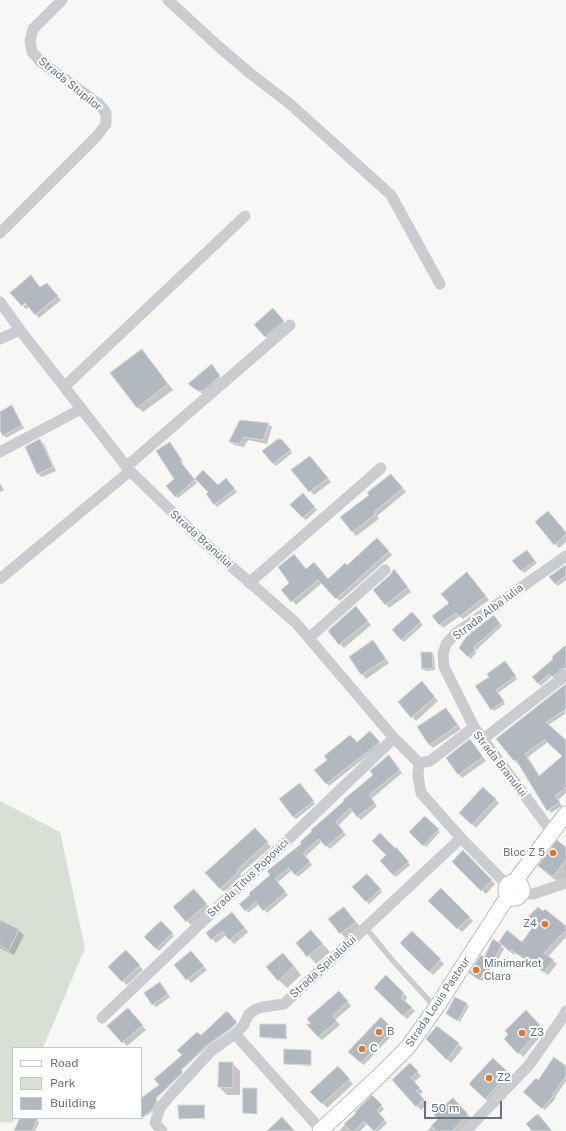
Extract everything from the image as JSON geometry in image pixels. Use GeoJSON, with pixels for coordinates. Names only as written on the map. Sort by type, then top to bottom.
{"type":"FeatureCollection","features":[{"type":"Feature","properties":{"kind":"main road","name":"Strada Louis Pasteur"},"geometry":{"type":"LineString","coordinates":[[321,1130],[408,1047],[436,1008],[551,831],[566,814]]}},
{"type":"Feature","properties":{"kind":"street","name":"Strada Stupilor"},"geometry":{"type":"LineString","coordinates":[[0,233],[97,136],[106,124],[106,113],[99,104],[41,62],[32,52],[30,41],[33,29],[62,0]]}},
{"type":"Feature","properties":{"kind":"street"},"geometry":{"type":"LineString","coordinates":[[168,0],[218,46],[290,104],[391,195],[440,284]]}},
{"type":"Feature","properties":{"kind":"street"},"geometry":{"type":"LineString","coordinates":[[64,387],[245,216]]}},
{"type":"Feature","properties":{"kind":"street","name":"Strada Branului"},"geometry":{"type":"LineString","coordinates":[[0,302],[128,469],[189,529],[296,623],[394,738],[418,763],[430,761],[474,727],[551,831]]}},
{"type":"Feature","properties":{"kind":"street"},"geometry":{"type":"LineString","coordinates":[[0,579],[128,469],[290,325]]}},
{"type":"Feature","properties":{"kind":"street"},"geometry":{"type":"LineString","coordinates":[[0,339],[20,330]]}},
{"type":"Feature","properties":{"kind":"street"},"geometry":{"type":"LineString","coordinates":[[0,452],[81,409]]}},
{"type":"Feature","properties":{"kind":"street"},"geometry":{"type":"LineString","coordinates":[[249,583],[381,468]]}},
{"type":"Feature","properties":{"kind":"street","name":"Strada Alba Iulia"},"geometry":{"type":"LineString","coordinates":[[474,727],[444,667],[443,654],[446,644],[456,633],[566,556]]}},
{"type":"Feature","properties":{"kind":"street"},"geometry":{"type":"LineString","coordinates":[[309,638],[385,570]]}},
{"type":"Feature","properties":{"kind":"street"},"geometry":{"type":"LineString","coordinates":[[483,739],[566,675]]}},
{"type":"Feature","properties":{"kind":"street","name":"Strada Titus Popovici"},"geometry":{"type":"LineString","coordinates":[[102,1018],[394,738]]}},
{"type":"Feature","properties":{"kind":"street"},"geometry":{"type":"LineString","coordinates":[[418,763],[418,776],[421,793],[461,838],[513,889],[533,894],[563,886]]}},
{"type":"Feature","properties":{"kind":"street","name":"Strada Spitalului"},"geometry":{"type":"LineString","coordinates":[[158,1127],[160,1108],[211,1051],[235,1034],[243,1026],[249,1014],[263,1006],[284,1004],[461,838]]}},
{"type":"Feature","properties":{"kind":"street"},"geometry":{"type":"LineString","coordinates":[[466,1131],[529,1065],[563,1017],[566,1010]]}},
{"type":"Feature","properties":{"kind":"street"},"geometry":{"type":"LineString","coordinates":[[235,1034],[321,1130]]}},
{"type":"Feature","properties":{"kind":"lane"},"geometry":{"type":"LineString","coordinates":[[365,927],[393,961],[436,1008]]}},
{"type":"Feature","properties":{"kind":"green space"},"geometry":{"type":"Polygon","coordinates":[[[0,801],[60,832],[85,948],[43,1047],[12,1047],[12,1119],[14,1119],[12,1123],[0,1123],[0,801]]]}},
{"type":"Feature","properties":{"kind":"building"},"geometry":{"type":"Polygon","coordinates":[[[31,275],[40,287],[47,283],[58,296],[35,315],[25,303],[22,306],[10,293],[31,275]]]}},
{"type":"Feature","properties":{"kind":"building"},"geometry":{"type":"Polygon","coordinates":[[[273,308],[284,321],[265,337],[254,325],[273,308]]]}},
{"type":"Feature","properties":{"kind":"building"},"geometry":{"type":"Polygon","coordinates":[[[142,349],[168,384],[137,408],[110,373],[142,349]]]}},
{"type":"Feature","properties":{"kind":"building"},"geometry":{"type":"Polygon","coordinates":[[[212,364],[220,376],[203,391],[198,391],[188,384],[212,364]]]}},
{"type":"Feature","properties":{"kind":"building"},"geometry":{"type":"Polygon","coordinates":[[[12,405],[22,425],[3,436],[0,431],[0,412],[12,405]]]}},
{"type":"Feature","properties":{"kind":"building"},"geometry":{"type":"Polygon","coordinates":[[[240,420],[269,423],[263,440],[244,437],[240,444],[229,442],[240,420]]]}},
{"type":"Feature","properties":{"kind":"building"},"geometry":{"type":"Polygon","coordinates":[[[40,439],[53,467],[37,474],[25,447],[40,439]]]}},
{"type":"Feature","properties":{"kind":"building"},"geometry":{"type":"Polygon","coordinates":[[[278,439],[281,439],[291,450],[273,464],[262,451],[278,439]]]}},
{"type":"Feature","properties":{"kind":"building"},"geometry":{"type":"Polygon","coordinates":[[[170,442],[182,460],[180,461],[195,480],[175,497],[166,486],[174,479],[156,451],[170,442]]]}},
{"type":"Feature","properties":{"kind":"building"},"geometry":{"type":"Polygon","coordinates":[[[310,456],[328,478],[309,492],[291,470],[310,456]]]}},
{"type":"Feature","properties":{"kind":"building"},"geometry":{"type":"Polygon","coordinates":[[[203,470],[218,485],[226,478],[235,489],[214,505],[206,494],[208,492],[195,479],[203,470]]]}},
{"type":"Feature","properties":{"kind":"building"},"geometry":{"type":"Polygon","coordinates":[[[391,474],[403,488],[374,512],[376,514],[352,532],[340,517],[369,495],[367,493],[391,474]]]}},
{"type":"Feature","properties":{"kind":"building"},"geometry":{"type":"Polygon","coordinates":[[[303,493],[315,507],[303,518],[290,505],[303,493]]]}},
{"type":"Feature","properties":{"kind":"building"},"geometry":{"type":"Polygon","coordinates":[[[548,511],[566,532],[566,535],[554,545],[535,522],[548,511]]]}},
{"type":"Feature","properties":{"kind":"building"},"geometry":{"type":"Polygon","coordinates":[[[377,538],[389,551],[336,599],[318,580],[291,602],[281,590],[289,583],[278,567],[294,554],[306,569],[314,562],[328,579],[345,563],[347,565],[377,538]]]}},
{"type":"Feature","properties":{"kind":"building"},"geometry":{"type":"Polygon","coordinates":[[[527,550],[535,561],[521,571],[512,561],[527,550]]]}},
{"type":"Feature","properties":{"kind":"building"},"geometry":{"type":"Polygon","coordinates":[[[566,565],[566,575],[555,584],[549,577],[566,565]]]}},
{"type":"Feature","properties":{"kind":"building"},"geometry":{"type":"Polygon","coordinates":[[[394,569],[408,587],[385,605],[373,590],[390,575],[394,569]]]}},
{"type":"Feature","properties":{"kind":"building"},"geometry":{"type":"Polygon","coordinates":[[[467,572],[486,596],[459,617],[456,613],[439,625],[432,616],[449,603],[441,594],[467,572]]]}},
{"type":"Feature","properties":{"kind":"building"},"geometry":{"type":"Polygon","coordinates":[[[356,606],[368,621],[339,645],[328,631],[356,606]]]}},
{"type":"Feature","properties":{"kind":"building"},"geometry":{"type":"Polygon","coordinates":[[[412,612],[421,622],[401,640],[392,630],[412,612]]]}},
{"type":"Feature","properties":{"kind":"building"},"geometry":{"type":"Polygon","coordinates":[[[494,615],[500,624],[473,648],[475,650],[468,657],[459,648],[466,637],[494,615]]]}},
{"type":"Feature","properties":{"kind":"building"},"geometry":{"type":"Polygon","coordinates":[[[373,640],[386,659],[361,675],[349,657],[373,640]]]}},
{"type":"Feature","properties":{"kind":"building"},"geometry":{"type":"Polygon","coordinates":[[[566,645],[566,668],[562,669],[552,677],[549,674],[538,684],[532,677],[553,659],[552,657],[566,645]]]}},
{"type":"Feature","properties":{"kind":"building"},"geometry":{"type":"Polygon","coordinates":[[[421,652],[432,652],[433,668],[422,669],[421,652]]]}},
{"type":"Feature","properties":{"kind":"building"},"geometry":{"type":"Polygon","coordinates":[[[505,661],[516,676],[496,690],[504,701],[491,710],[475,686],[489,677],[487,674],[505,661]]]}},
{"type":"Feature","properties":{"kind":"building"},"geometry":{"type":"Polygon","coordinates":[[[422,681],[435,697],[411,718],[398,702],[422,681]]]}},
{"type":"Feature","properties":{"kind":"building"},"geometry":{"type":"Polygon","coordinates":[[[566,684],[566,709],[546,722],[566,740],[566,788],[555,796],[560,802],[547,811],[516,760],[514,761],[496,739],[566,684]],[[545,740],[525,754],[539,776],[562,756],[545,740]]]}},
{"type":"Feature","properties":{"kind":"building"},"geometry":{"type":"Polygon","coordinates":[[[446,708],[458,725],[429,745],[417,727],[446,708]]]}},
{"type":"Feature","properties":{"kind":"building"},"geometry":{"type":"Polygon","coordinates":[[[370,731],[380,742],[326,784],[314,770],[327,760],[324,756],[350,735],[357,742],[370,731]]]}},
{"type":"Feature","properties":{"kind":"building"},"geometry":{"type":"Polygon","coordinates":[[[470,739],[483,757],[458,775],[446,758],[470,739]]]}},
{"type":"Feature","properties":{"kind":"building"},"geometry":{"type":"Polygon","coordinates":[[[389,755],[400,770],[369,795],[375,803],[357,817],[350,808],[336,822],[344,832],[326,847],[319,839],[303,853],[310,862],[295,875],[289,868],[275,879],[286,892],[263,911],[256,902],[245,911],[239,904],[250,895],[249,893],[270,875],[267,871],[301,844],[300,842],[312,831],[311,830],[344,801],[343,800],[373,775],[370,771],[389,755]]]}},
{"type":"Feature","properties":{"kind":"building"},"geometry":{"type":"Polygon","coordinates":[[[300,783],[314,801],[293,817],[279,799],[300,783]]]}},
{"type":"Feature","properties":{"kind":"building"},"geometry":{"type":"Polygon","coordinates":[[[483,787],[496,799],[472,825],[459,813],[483,787]]]}},
{"type":"Feature","properties":{"kind":"building"},"geometry":{"type":"Polygon","coordinates":[[[425,816],[439,829],[423,846],[409,832],[425,816]]]}},
{"type":"Feature","properties":{"kind":"building"},"geometry":{"type":"Polygon","coordinates":[[[255,828],[268,842],[237,870],[239,871],[220,889],[205,873],[255,828]]]}},
{"type":"Feature","properties":{"kind":"building"},"geometry":{"type":"Polygon","coordinates":[[[380,833],[395,848],[396,847],[409,862],[393,875],[380,861],[386,855],[372,841],[380,833]]]}},
{"type":"Feature","properties":{"kind":"building","name":"Bloc Z 5"},"geometry":{"type":"Polygon","coordinates":[[[557,840],[566,847],[566,860],[553,877],[538,866],[557,840]]]}},
{"type":"Feature","properties":{"kind":"building"},"geometry":{"type":"Polygon","coordinates":[[[463,850],[492,880],[481,891],[452,862],[463,850]]]}},
{"type":"Feature","properties":{"kind":"building"},"geometry":{"type":"Polygon","coordinates":[[[367,874],[381,889],[366,902],[352,887],[367,874]]]}},
{"type":"Feature","properties":{"kind":"building"},"geometry":{"type":"Polygon","coordinates":[[[441,888],[470,917],[457,929],[428,901],[441,888]]]}},
{"type":"Feature","properties":{"kind":"building"},"geometry":{"type":"Polygon","coordinates":[[[194,889],[207,904],[186,922],[173,907],[194,889]]]}},
{"type":"Feature","properties":{"kind":"building"},"geometry":{"type":"Polygon","coordinates":[[[344,907],[356,922],[340,934],[328,919],[344,907]]]}},
{"type":"Feature","properties":{"kind":"building"},"geometry":{"type":"Polygon","coordinates":[[[538,907],[543,911],[545,909],[566,926],[566,930],[544,953],[554,960],[544,972],[511,950],[510,952],[499,942],[507,930],[522,942],[532,928],[524,921],[538,907]]]}},
{"type":"Feature","properties":{"kind":"building"},"geometry":{"type":"Polygon","coordinates":[[[232,912],[245,928],[229,940],[222,931],[211,940],[206,933],[232,912]]]}},
{"type":"Feature","properties":{"kind":"building"},"geometry":{"type":"Polygon","coordinates":[[[0,920],[19,929],[9,951],[0,946],[0,920]]]}},
{"type":"Feature","properties":{"kind":"building"},"geometry":{"type":"Polygon","coordinates":[[[161,921],[173,933],[156,949],[144,937],[161,921]]]}},
{"type":"Feature","properties":{"kind":"building"},"geometry":{"type":"Polygon","coordinates":[[[311,930],[323,944],[307,957],[296,943],[311,930]]]}},
{"type":"Feature","properties":{"kind":"building"},"geometry":{"type":"Polygon","coordinates":[[[412,931],[441,959],[429,972],[400,943],[412,931]]]}},
{"type":"Feature","properties":{"kind":"building"},"geometry":{"type":"Polygon","coordinates":[[[493,939],[502,945],[479,980],[469,973],[481,955],[484,957],[493,939]]]}},
{"type":"Feature","properties":{"kind":"building"},"geometry":{"type":"Polygon","coordinates":[[[126,950],[140,965],[122,982],[108,967],[126,950]]]}},
{"type":"Feature","properties":{"kind":"building"},"geometry":{"type":"Polygon","coordinates":[[[191,951],[204,966],[186,980],[174,965],[191,951]]]}},
{"type":"Feature","properties":{"kind":"building"},"geometry":{"type":"Polygon","coordinates":[[[283,953],[294,966],[278,981],[266,967],[283,953]]]}},
{"type":"Feature","properties":{"kind":"building"},"geometry":{"type":"Polygon","coordinates":[[[386,975],[404,993],[401,998],[412,1007],[403,1016],[374,988],[386,975]]]}},
{"type":"Feature","properties":{"kind":"building"},"geometry":{"type":"Polygon","coordinates":[[[160,982],[168,994],[152,1005],[144,993],[160,982]]]}},
{"type":"Feature","properties":{"kind":"building"},"geometry":{"type":"Polygon","coordinates":[[[339,991],[348,1001],[332,1016],[337,1021],[318,1037],[306,1024],[311,1024],[307,1019],[339,991]]]}},
{"type":"Feature","properties":{"kind":"building"},"geometry":{"type":"Polygon","coordinates":[[[455,997],[467,1003],[458,1021],[446,1014],[455,997]]]}},
{"type":"Feature","properties":{"kind":"building"},"geometry":{"type":"Polygon","coordinates":[[[128,1008],[143,1025],[122,1043],[107,1026],[128,1008]]]}},
{"type":"Feature","properties":{"kind":"building","name":"Z3"},"geometry":{"type":"Polygon","coordinates":[[[526,1010],[542,1027],[518,1054],[504,1039],[508,1034],[505,1031],[526,1010]]]}},
{"type":"Feature","properties":{"kind":"building"},"geometry":{"type":"Polygon","coordinates":[[[227,1011],[237,1022],[230,1029],[207,1045],[181,1070],[183,1072],[156,1098],[157,1100],[152,1110],[142,1117],[142,1097],[159,1085],[154,1079],[182,1055],[177,1050],[197,1032],[201,1035],[227,1011]]]}},
{"type":"Feature","properties":{"kind":"building"},"geometry":{"type":"Polygon","coordinates":[[[381,1017],[393,1029],[361,1063],[348,1052],[381,1017]]]}},
{"type":"Feature","properties":{"kind":"building"},"geometry":{"type":"Polygon","coordinates":[[[260,1024],[286,1024],[286,1039],[260,1037],[260,1024]]]}},
{"type":"Feature","properties":{"kind":"building"},"geometry":{"type":"Polygon","coordinates":[[[437,1026],[459,1043],[447,1060],[426,1039],[437,1026]]]}},
{"type":"Feature","properties":{"kind":"building"},"geometry":{"type":"Polygon","coordinates":[[[284,1049],[311,1050],[311,1065],[284,1064],[284,1049]]]}},
{"type":"Feature","properties":{"kind":"building"},"geometry":{"type":"Polygon","coordinates":[[[554,1057],[566,1066],[566,1076],[553,1094],[554,1095],[542,1109],[523,1092],[536,1078],[538,1080],[554,1057]]]}},
{"type":"Feature","properties":{"kind":"building","name":"Z2"},"geometry":{"type":"Polygon","coordinates":[[[493,1058],[509,1073],[485,1099],[469,1084],[493,1058]]]}},
{"type":"Feature","properties":{"kind":"building"},"geometry":{"type":"Polygon","coordinates":[[[219,1062],[233,1062],[233,1088],[218,1087],[219,1062]]]}},
{"type":"Feature","properties":{"kind":"building"},"geometry":{"type":"Polygon","coordinates":[[[410,1063],[418,1071],[411,1078],[420,1088],[416,1091],[424,1099],[416,1107],[392,1080],[410,1063]]]}},
{"type":"Feature","properties":{"kind":"building"},"geometry":{"type":"Polygon","coordinates":[[[338,1066],[350,1079],[322,1104],[310,1092],[338,1066]]]}},
{"type":"Feature","properties":{"kind":"building"},"geometry":{"type":"Polygon","coordinates":[[[243,1088],[257,1088],[257,1114],[243,1113],[243,1088]]]}},
{"type":"Feature","properties":{"kind":"building"},"geometry":{"type":"Polygon","coordinates":[[[372,1095],[382,1105],[377,1111],[385,1120],[374,1131],[364,1121],[354,1131],[351,1131],[344,1124],[372,1095]]]}},
{"type":"Feature","properties":{"kind":"building"},"geometry":{"type":"Polygon","coordinates":[[[453,1098],[468,1114],[452,1131],[437,1131],[431,1126],[438,1119],[434,1115],[453,1098]]]}},
{"type":"Feature","properties":{"kind":"building"},"geometry":{"type":"Polygon","coordinates":[[[178,1105],[205,1105],[204,1118],[179,1119],[178,1105]]]}},
{"type":"Feature","properties":{"kind":"building"},"geometry":{"type":"Polygon","coordinates":[[[538,1114],[552,1131],[532,1131],[526,1124],[538,1114]]]}},
{"type":"Feature","properties":{"kind":"building"},"geometry":{"type":"Polygon","coordinates":[[[282,1117],[295,1131],[267,1131],[282,1117]]]}},
{"type":"Feature","properties":{"kind":"building"},"geometry":{"type":"Polygon","coordinates":[[[20,1119],[38,1119],[32,1131],[14,1131],[20,1119]]]}},
{"type":"Feature","properties":{"kind":"place","name":"Bloc Z 5"},"geometry":{"type":"Point","coordinates":[553,853]}},
{"type":"Feature","properties":{"kind":"place","name":"Z4"},"geometry":{"type":"Point","coordinates":[545,924]}},
{"type":"Feature","properties":{"kind":"place","name":"Minimarket Clara"},"geometry":{"type":"Point","coordinates":[476,970]}},
{"type":"Feature","properties":{"kind":"place","name":"B"},"geometry":{"type":"Point","coordinates":[379,1032]}},
{"type":"Feature","properties":{"kind":"place","name":"Z3"},"geometry":{"type":"Point","coordinates":[522,1033]}},
{"type":"Feature","properties":{"kind":"place","name":"C"},"geometry":{"type":"Point","coordinates":[362,1049]}},
{"type":"Feature","properties":{"kind":"place","name":"Z2"},"geometry":{"type":"Point","coordinates":[489,1078]}}]}
